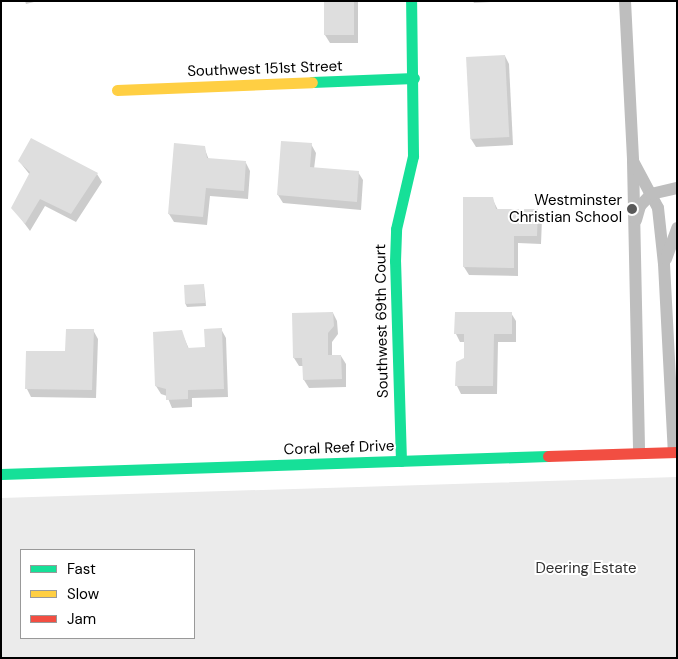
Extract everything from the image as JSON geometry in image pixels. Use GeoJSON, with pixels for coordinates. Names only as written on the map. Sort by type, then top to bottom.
{"type":"FeatureCollection","features":[{"type":"Feature","properties":{"kind":"street","name":"Southwest 69th Court"},"geometry":{"type":"LineString","coordinates":[[401,461],[395,251],[396,229],[412,165],[414,78],[411,1]]}},
{"type":"Feature","properties":{"kind":"street","name":"Southwest 151st Street"},"geometry":{"type":"LineString","coordinates":[[117,90],[414,78]]}},
{"type":"Feature","properties":{"kind":"street","name":"Coral Reef Drive"},"geometry":{"type":"LineString","coordinates":[[1,474],[675,452]]}},
{"type":"Feature","properties":{"kind":"lane"},"geometry":{"type":"LineString","coordinates":[[625,1],[633,161],[632,232],[639,453]]}},
{"type":"Feature","properties":{"kind":"lane"},"geometry":{"type":"LineString","coordinates":[[633,161],[658,208],[664,264],[675,452]]}},
{"type":"Feature","properties":{"kind":"lane"},"geometry":{"type":"LineString","coordinates":[[632,232],[640,206],[651,194],[677,188]]}},
{"type":"Feature","properties":{"kind":"lane"},"geometry":{"type":"LineString","coordinates":[[664,264],[677,228]]}},
{"type":"Feature","properties":{"kind":"lane"},"geometry":{"type":"LineString","coordinates":[[665,286],[677,292]]}},
{"type":"Feature","properties":{"kind":"green space","name":"Deering Estate"},"geometry":{"type":"Polygon","coordinates":[[[677,477],[677,658],[1,658],[1,498],[677,477]]]}},
{"type":"Feature","properties":{"kind":"building"},"geometry":{"type":"Polygon","coordinates":[[[324,1],[354,1],[354,35],[324,35],[324,1]]]}},
{"type":"Feature","properties":{"kind":"building"},"geometry":{"type":"Polygon","coordinates":[[[505,55],[509,137],[470,139],[466,57],[505,55]]]}},
{"type":"Feature","properties":{"kind":"building"},"geometry":{"type":"Polygon","coordinates":[[[31,138],[98,173],[71,214],[40,199],[25,224],[11,208],[30,172],[18,161],[31,138]]]}},
{"type":"Feature","properties":{"kind":"building"},"geometry":{"type":"Polygon","coordinates":[[[281,141],[312,143],[310,167],[359,171],[357,202],[277,195],[281,141]]]}},
{"type":"Feature","properties":{"kind":"building"},"geometry":{"type":"Polygon","coordinates":[[[174,143],[205,146],[207,158],[246,161],[244,191],[206,188],[203,217],[168,214],[174,143]]]}},
{"type":"Feature","properties":{"kind":"building"},"geometry":{"type":"Polygon","coordinates":[[[463,197],[493,197],[496,209],[538,209],[537,236],[514,236],[514,268],[463,267],[463,197]]]}},
{"type":"Feature","properties":{"kind":"building"},"geometry":{"type":"Polygon","coordinates":[[[204,284],[205,303],[185,304],[184,285],[204,284]]]}},
{"type":"Feature","properties":{"kind":"building"},"geometry":{"type":"Polygon","coordinates":[[[333,312],[334,326],[328,333],[328,355],[341,355],[342,379],[303,380],[302,358],[293,358],[292,313],[333,312]]]}},
{"type":"Feature","properties":{"kind":"building"},"geometry":{"type":"Polygon","coordinates":[[[455,312],[512,312],[512,334],[494,334],[493,386],[455,386],[456,362],[464,358],[464,334],[454,334],[455,312]]]}},
{"type":"Feature","properties":{"kind":"building"},"geometry":{"type":"Polygon","coordinates":[[[222,328],[224,389],[188,390],[188,399],[166,400],[166,389],[155,386],[153,332],[182,330],[188,348],[205,347],[204,329],[222,328]]]}},
{"type":"Feature","properties":{"kind":"building"},"geometry":{"type":"Polygon","coordinates":[[[66,329],[94,329],[92,390],[25,389],[26,351],[65,351],[66,329]]]}},
{"type":"Feature","properties":{"kind":"traffic: fast"},"geometry":{"type":"LineString","coordinates":[[401,461],[395,261],[396,229],[413,156],[411,1]]}},
{"type":"Feature","properties":{"kind":"traffic: fast"},"geometry":{"type":"LineString","coordinates":[[312,82],[414,78]]}},
{"type":"Feature","properties":{"kind":"traffic: fast"},"geometry":{"type":"LineString","coordinates":[[1,474],[548,456]]}},
{"type":"Feature","properties":{"kind":"traffic: slow"},"geometry":{"type":"LineString","coordinates":[[117,90],[312,82]]}},
{"type":"Feature","properties":{"kind":"traffic: jam"},"geometry":{"type":"LineString","coordinates":[[548,456],[677,452]]}},
{"type":"Feature","properties":{"kind":"place","name":"Westminster Christian School"},"geometry":{"type":"Point","coordinates":[632,209]}}]}
